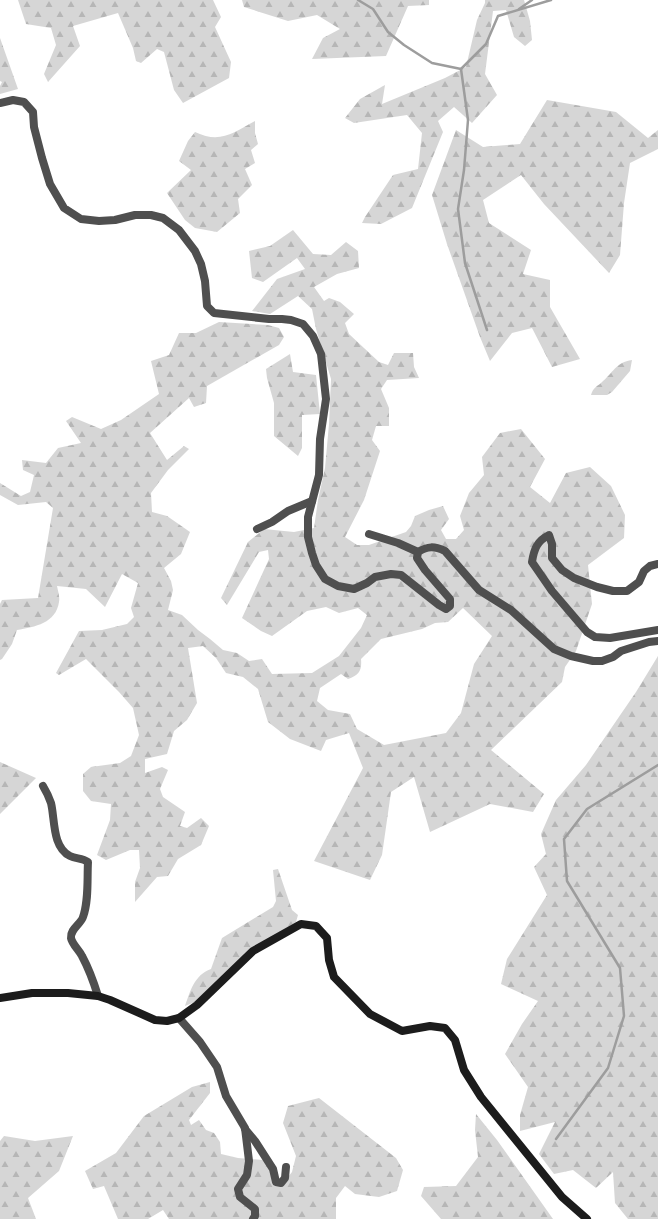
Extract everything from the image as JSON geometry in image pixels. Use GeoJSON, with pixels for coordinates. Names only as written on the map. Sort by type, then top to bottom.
{"type":"FeatureCollection","features":[{"type":"Feature","properties":{"kind":"main road"},"geometry":{"type":"LineString","coordinates":[[0,998],[32,993],[68,993],[98,996],[155,1020],[167,1021],[179,1018],[197,1005],[253,951],[301,924],[316,926],[327,938],[329,960],[334,977],[370,1014],[402,1031],[430,1026],[445,1028],[455,1040],[464,1070],[481,1097],[562,1197],[586,1219]]}},
{"type":"Feature","properties":{"kind":"street"},"geometry":{"type":"LineString","coordinates":[[0,103],[13,100],[24,102],[33,112],[34,127],[50,184],[64,208],[81,219],[99,221],[115,220],[135,215],[163,218],[179,230],[195,251],[201,264],[207,306],[214,313],[291,320],[303,324],[313,336],[321,354],[326,399],[320,439],[319,476],[308,517],[308,537],[316,565],[325,579],[338,586],[354,589],[367,583],[375,577],[391,574],[401,575],[438,605],[446,609],[450,606],[450,599],[425,570],[417,558],[418,552],[426,547],[438,548],[445,551],[479,590],[510,610],[554,649],[571,656],[602,662],[621,651],[648,642],[658,641]]}},
{"type":"Feature","properties":{"kind":"street"},"geometry":{"type":"LineString","coordinates":[[257,529],[272,522],[288,511],[312,501]]}},
{"type":"Feature","properties":{"kind":"street"},"geometry":{"type":"LineString","coordinates":[[369,534],[418,552]]}},
{"type":"Feature","properties":{"kind":"street"},"geometry":{"type":"LineString","coordinates":[[658,564],[650,566],[644,571],[639,582],[627,591],[613,591],[597,587],[574,578],[562,570],[552,558],[552,544],[549,535],[542,538],[534,550],[532,562],[552,591],[594,637],[610,638],[658,630]]}},
{"type":"Feature","properties":{"kind":"street"},"geometry":{"type":"LineString","coordinates":[[43,786],[51,802],[56,838],[62,849],[70,856],[84,859],[88,862],[86,905],[83,919],[72,932],[71,937],[82,956],[98,996]]}},
{"type":"Feature","properties":{"kind":"street"},"geometry":{"type":"LineString","coordinates":[[179,1018],[200,1042],[217,1067],[226,1096],[244,1128],[255,1141],[273,1169],[276,1182],[281,1183],[285,1178],[286,1167]]}},
{"type":"Feature","properties":{"kind":"street"},"geometry":{"type":"LineString","coordinates":[[244,1128],[249,1161],[247,1175],[238,1189],[240,1197],[255,1209],[253,1219]]}},
{"type":"Feature","properties":{"kind":"green space"},"geometry":{"type":"Polygon","coordinates":[[[18,0],[213,0],[221,17],[215,27],[231,62],[229,78],[183,103],[174,90],[164,52],[157,49],[141,63],[136,61],[133,48],[118,13],[73,26],[80,46],[48,82],[44,74],[56,45],[51,28],[26,24],[18,0]]]}},
{"type":"Feature","properties":{"kind":"green space"},"geometry":{"type":"Polygon","coordinates":[[[242,0],[429,0],[429,5],[408,6],[386,56],[312,59],[323,38],[340,29],[317,15],[288,21],[244,7],[242,0]]]}},
{"type":"Feature","properties":{"kind":"green space"},"geometry":{"type":"Polygon","coordinates":[[[485,0],[524,0],[530,21],[532,40],[525,46],[514,37],[506,10],[493,11],[485,74],[497,95],[472,123],[454,107],[438,121],[443,132],[412,208],[381,224],[362,223],[393,175],[418,169],[422,133],[407,115],[354,123],[345,118],[360,99],[385,85],[382,104],[445,78],[466,67],[477,20],[485,0]]]}},
{"type":"Feature","properties":{"kind":"green space"},"geometry":{"type":"Polygon","coordinates":[[[0,38],[18,89],[0,94],[0,86],[2,82],[0,81],[0,38]]]}},
{"type":"Feature","properties":{"kind":"green space"},"geometry":{"type":"Polygon","coordinates":[[[547,100],[616,112],[648,138],[658,130],[658,149],[630,163],[624,203],[620,255],[609,273],[544,204],[521,175],[483,200],[489,223],[531,250],[523,274],[550,280],[550,307],[580,359],[552,367],[532,328],[512,333],[490,361],[447,244],[432,195],[456,130],[483,147],[520,144],[547,100]]]}},
{"type":"Feature","properties":{"kind":"green space"},"geometry":{"type":"Polygon","coordinates":[[[255,121],[255,133],[258,144],[251,150],[255,163],[245,169],[252,185],[238,199],[240,213],[217,232],[195,228],[185,220],[167,193],[191,170],[179,161],[188,141],[195,132],[212,137],[226,136],[255,121]]]}},
{"type":"Feature","properties":{"kind":"green space"},"geometry":{"type":"Polygon","coordinates":[[[293,230],[313,254],[331,255],[346,242],[358,251],[359,268],[337,274],[314,287],[324,301],[329,298],[340,302],[354,314],[345,323],[349,334],[379,362],[388,365],[394,353],[413,353],[414,367],[419,378],[387,380],[381,389],[389,408],[389,426],[376,426],[372,440],[380,451],[364,500],[345,537],[357,545],[369,545],[406,532],[411,526],[415,516],[443,506],[449,519],[441,530],[446,539],[456,539],[464,530],[460,516],[469,493],[484,475],[482,457],[500,433],[521,429],[545,459],[530,487],[550,503],[566,473],[590,467],[611,486],[625,515],[624,538],[588,565],[592,604],[576,651],[565,667],[562,682],[491,750],[544,794],[533,812],[490,804],[430,832],[414,777],[391,792],[382,855],[370,880],[314,861],[363,768],[349,733],[326,740],[321,751],[290,739],[268,722],[258,689],[243,677],[226,673],[216,658],[203,646],[188,648],[197,703],[187,720],[174,731],[167,754],[145,759],[145,773],[162,767],[168,770],[160,789],[163,797],[185,812],[180,826],[187,828],[201,818],[209,826],[201,845],[178,859],[168,876],[157,877],[135,902],[135,882],[140,868],[139,850],[130,850],[106,860],[97,855],[110,820],[111,804],[91,801],[83,791],[83,774],[91,767],[120,763],[131,756],[139,735],[133,708],[86,659],[59,675],[56,673],[79,631],[102,630],[127,624],[134,617],[131,608],[138,583],[122,574],[105,607],[86,589],[57,586],[59,600],[54,615],[44,623],[17,630],[12,644],[0,660],[0,604],[2,600],[38,598],[53,508],[46,502],[18,505],[0,495],[0,483],[21,496],[30,492],[34,475],[23,470],[22,460],[46,463],[58,448],[81,443],[66,421],[72,417],[101,429],[121,420],[159,394],[151,361],[169,355],[179,333],[196,333],[219,322],[268,325],[279,328],[284,337],[279,345],[207,386],[206,403],[194,407],[189,398],[150,433],[167,460],[184,446],[189,449],[168,470],[151,493],[152,512],[167,516],[190,532],[181,554],[164,568],[171,581],[173,590],[168,610],[182,615],[223,650],[237,653],[249,661],[262,659],[272,674],[312,673],[339,656],[361,628],[367,615],[358,608],[339,613],[326,607],[307,611],[272,636],[261,631],[242,618],[269,559],[268,550],[259,552],[227,605],[221,598],[248,542],[264,529],[294,532],[314,528],[325,468],[331,379],[316,329],[312,309],[298,296],[270,314],[252,311],[277,279],[305,269],[297,258],[263,282],[252,278],[249,251],[270,246],[293,230]],[[463,608],[448,622],[435,623],[422,629],[381,639],[361,659],[360,670],[355,676],[348,679],[341,674],[320,688],[317,701],[328,710],[350,714],[357,729],[384,745],[446,733],[461,713],[474,664],[492,636],[463,608]]]}},
{"type":"Feature","properties":{"kind":"green space"},"geometry":{"type":"Polygon","coordinates":[[[290,354],[293,372],[316,375],[320,414],[302,415],[302,448],[298,456],[274,436],[274,403],[266,369],[290,354]]]}},
{"type":"Feature","properties":{"kind":"green space"},"geometry":{"type":"Polygon","coordinates":[[[632,360],[630,371],[612,392],[607,395],[591,395],[595,388],[615,368],[622,363],[632,360]]]}},
{"type":"Feature","properties":{"kind":"green space"},"geometry":{"type":"Polygon","coordinates":[[[658,656],[658,1219],[628,1219],[615,1203],[613,1172],[596,1188],[573,1170],[554,1174],[539,1154],[555,1122],[520,1131],[520,1115],[528,1087],[505,1054],[522,1024],[538,1001],[501,984],[507,959],[547,895],[534,867],[546,854],[541,834],[556,800],[586,765],[636,692],[658,656]]]}},
{"type":"Feature","properties":{"kind":"green space"},"geometry":{"type":"Polygon","coordinates":[[[0,762],[36,778],[0,814],[0,762]]]}},
{"type":"Feature","properties":{"kind":"green space"},"geometry":{"type":"Polygon","coordinates":[[[278,869],[292,910],[298,915],[296,922],[245,954],[195,1002],[185,1006],[191,990],[200,975],[211,969],[222,938],[273,907],[276,901],[273,870],[278,869]]]}},
{"type":"Feature","properties":{"kind":"green space"},"geometry":{"type":"Polygon","coordinates":[[[210,1082],[210,1093],[189,1120],[191,1125],[199,1120],[206,1130],[214,1133],[220,1142],[221,1154],[238,1158],[263,1160],[281,1186],[292,1172],[296,1156],[283,1123],[288,1106],[319,1098],[396,1158],[403,1170],[397,1191],[379,1197],[355,1194],[345,1186],[336,1198],[336,1219],[169,1219],[163,1210],[148,1219],[118,1219],[104,1186],[93,1189],[85,1171],[116,1153],[144,1116],[192,1087],[210,1082]]]}},
{"type":"Feature","properties":{"kind":"green space"},"geometry":{"type":"Polygon","coordinates":[[[476,1114],[497,1140],[553,1219],[441,1219],[421,1196],[424,1187],[456,1186],[478,1157],[475,1130],[476,1114]]]}},
{"type":"Feature","properties":{"kind":"green space"},"geometry":{"type":"Polygon","coordinates":[[[4,1136],[35,1141],[73,1136],[59,1171],[28,1198],[36,1219],[0,1219],[0,1141],[4,1136]]]}},
{"type":"Feature","properties":{"kind":"waterway"},"geometry":{"type":"LineString","coordinates":[[358,0],[373,9],[388,32],[404,45],[432,63],[461,69],[486,44],[498,16],[551,0]]}},
{"type":"Feature","properties":{"kind":"waterway"},"geometry":{"type":"LineString","coordinates":[[519,9],[532,0]]}},
{"type":"Feature","properties":{"kind":"waterway"},"geometry":{"type":"LineString","coordinates":[[461,69],[468,120],[464,170],[458,209],[465,263],[487,330]]}},
{"type":"Feature","properties":{"kind":"waterway"},"geometry":{"type":"LineString","coordinates":[[556,1139],[608,1068],[624,1016],[620,968],[567,881],[564,839],[587,809],[658,765]]}}]}
